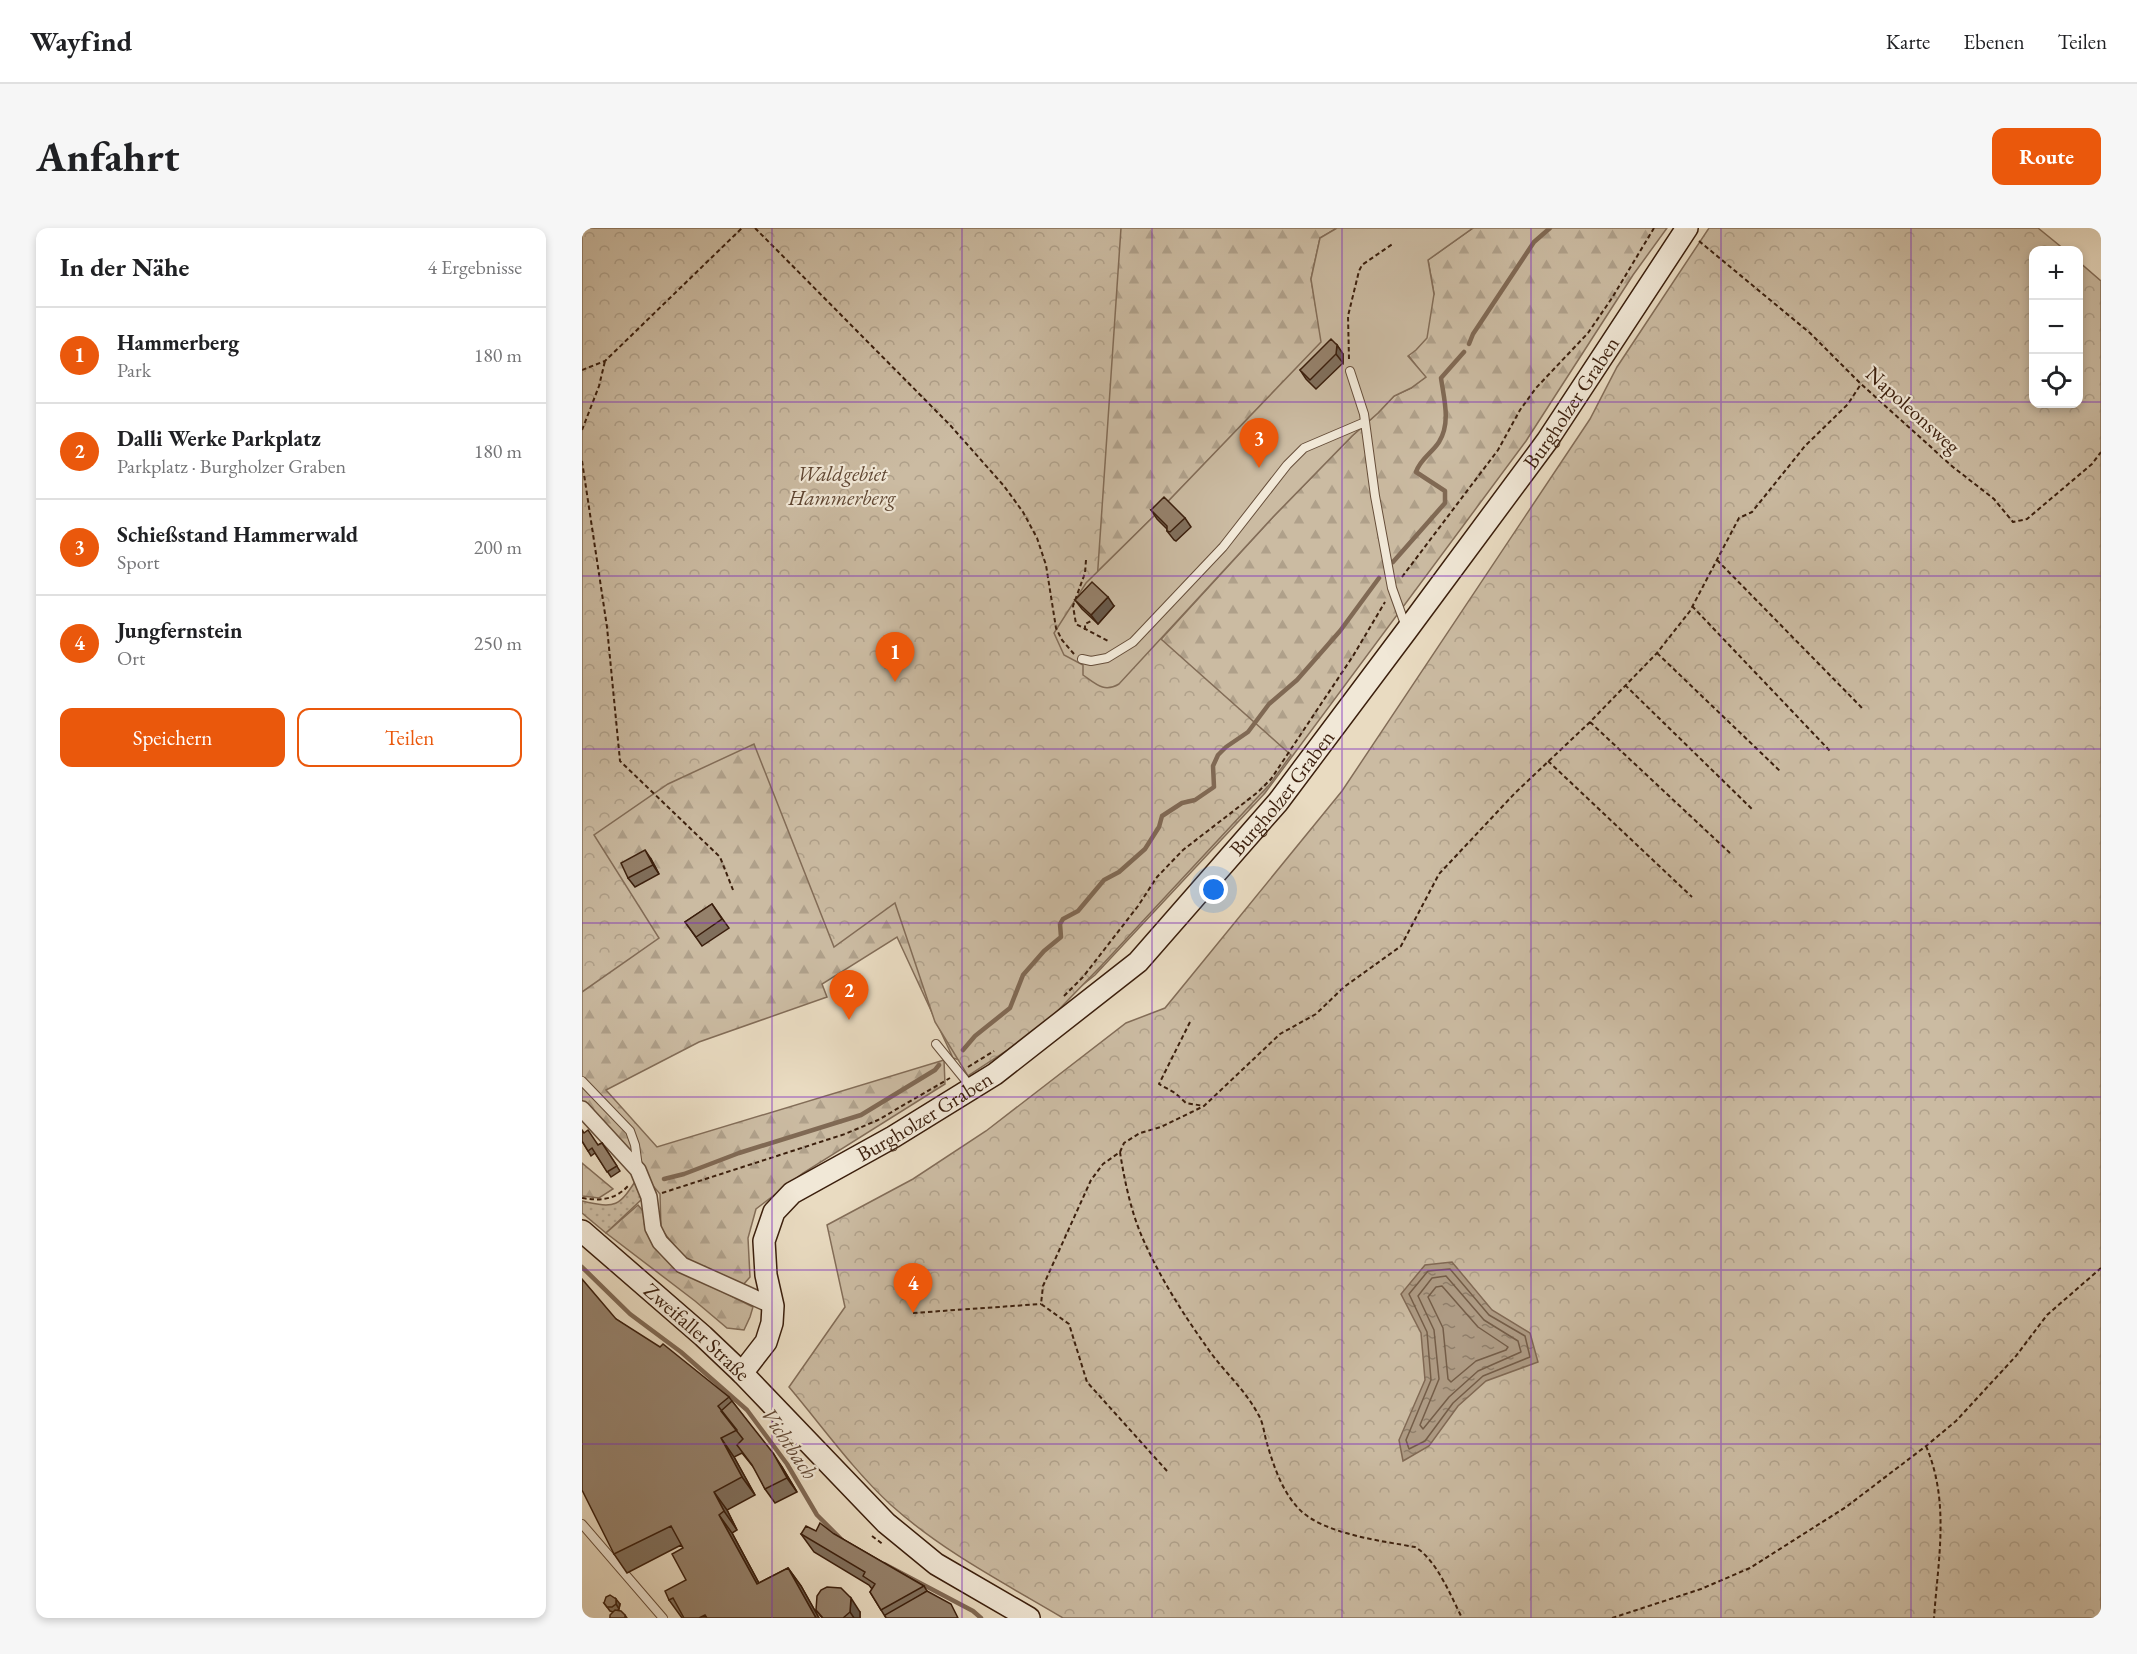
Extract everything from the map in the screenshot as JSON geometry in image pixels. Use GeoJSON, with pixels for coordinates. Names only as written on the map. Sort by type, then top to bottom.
{"type":"FeatureCollection","features":[{"type":"Feature","properties":{"kind":"main road","name":"Burgholzer Graben"},"geometry":{"type":"LineString","coordinates":[[742,1373],[766,1342],[772,1323],[773,1306],[766,1275],[764,1241],[774,1212],[792,1193],[893,1137],[965,1080],[995,1074],[1138,962],[1278,802],[1407,630],[1547,441],[1687,228]]}},
{"type":"Feature","properties":{"kind":"main road","name":"Zweifaller Straße"},"geometry":{"type":"LineString","coordinates":[[582,1231],[742,1373],[886,1523],[936,1564],[1029,1618]]}},
{"type":"Feature","properties":{"kind":"street"},"geometry":{"type":"LineString","coordinates":[[582,1109],[638,1170],[649,1197],[653,1228],[660,1242],[682,1265],[773,1306]]}},
{"type":"Feature","properties":{"kind":"lane"},"geometry":{"type":"LineString","coordinates":[[1350,371],[1365,422],[1375,496],[1392,588],[1407,630]]}},
{"type":"Feature","properties":{"kind":"lane"},"geometry":{"type":"LineString","coordinates":[[1082,659],[1091,661],[1107,658],[1133,642],[1223,547],[1287,465],[1304,448],[1365,422]]}},
{"type":"Feature","properties":{"kind":"lane"},"geometry":{"type":"LineString","coordinates":[[936,1044],[965,1080]]}},
{"type":"Feature","properties":{"kind":"lane"},"geometry":{"type":"LineString","coordinates":[[582,1081],[630,1131],[635,1145],[638,1170]]}},
{"type":"Feature","properties":{"kind":"lane"},"geometry":{"type":"LineString","coordinates":[[582,1524],[663,1618]]}},
{"type":"Feature","properties":{"kind":"path"},"geometry":{"type":"LineString","coordinates":[[582,370],[605,361],[742,228]]}},
{"type":"Feature","properties":{"kind":"path"},"geometry":{"type":"LineString","coordinates":[[756,228],[950,425],[1004,486],[1023,512],[1037,538],[1046,565],[1056,628],[1071,652],[1082,659]]}},
{"type":"Feature","properties":{"kind":"path"},"geometry":{"type":"LineString","coordinates":[[1062,998],[1083,977],[1138,906],[1157,877],[1176,856],[1258,792],[1271,779],[1353,656],[1392,588],[1413,564],[1498,450],[1520,410],[1536,388],[1588,333],[1654,228]]}},
{"type":"Feature","properties":{"kind":"path"},"geometry":{"type":"LineString","coordinates":[[1350,371],[1347,340],[1348,316],[1359,271],[1362,265],[1394,243]]}},
{"type":"Feature","properties":{"kind":"path","name":"Napoleonsweg"},"geometry":{"type":"LineString","coordinates":[[1707,247],[1810,333],[1861,384],[1953,467],[1994,499],[2013,522],[2027,519],[2092,464],[2101,452]]}},
{"type":"Feature","properties":{"kind":"path"},"geometry":{"type":"LineString","coordinates":[[582,430],[599,386],[605,361]]}},
{"type":"Feature","properties":{"kind":"path"},"geometry":{"type":"LineString","coordinates":[[1041,1304],[1043,1286],[1091,1180],[1103,1164],[1120,1152],[1124,1143],[1140,1133],[1161,1127],[1204,1106],[1280,1034],[1316,1014],[1344,987],[1401,946],[1439,874],[1515,793],[1590,722],[1657,653],[1690,611],[1739,518],[1752,512],[1805,446],[1848,404],[1861,384]]}},
{"type":"Feature","properties":{"kind":"path"},"geometry":{"type":"LineString","coordinates":[[582,461],[607,627],[620,761],[720,857],[733,890]]}},
{"type":"Feature","properties":{"kind":"path"},"geometry":{"type":"LineString","coordinates":[[1086,560],[1085,573],[1073,606],[1076,624],[1108,641],[1117,651]]}},
{"type":"Feature","properties":{"kind":"path"},"geometry":{"type":"LineString","coordinates":[[1717,560],[1864,711]]}},
{"type":"Feature","properties":{"kind":"path"},"geometry":{"type":"LineString","coordinates":[[1692,606],[1830,751]]}},
{"type":"Feature","properties":{"kind":"path"},"geometry":{"type":"LineString","coordinates":[[1085,630],[1085,624],[1094,620]]}},
{"type":"Feature","properties":{"kind":"path"},"geometry":{"type":"LineString","coordinates":[[1657,653],[1781,772]]}},
{"type":"Feature","properties":{"kind":"path"},"geometry":{"type":"LineString","coordinates":[[1625,685],[1753,810]]}},
{"type":"Feature","properties":{"kind":"path"},"geometry":{"type":"LineString","coordinates":[[1590,722],[1730,853]]}},
{"type":"Feature","properties":{"kind":"path"},"geometry":{"type":"LineString","coordinates":[[1548,761],[1692,897]]}},
{"type":"Feature","properties":{"kind":"path"},"geometry":{"type":"LineString","coordinates":[[1190,1023],[1159,1084],[1175,1093],[1186,1104],[1204,1106]]}},
{"type":"Feature","properties":{"kind":"path"},"geometry":{"type":"LineString","coordinates":[[649,1197],[683,1188],[845,1134],[878,1120],[942,1084],[965,1080],[999,1048]]}},
{"type":"Feature","properties":{"kind":"path"},"geometry":{"type":"LineString","coordinates":[[1120,1152],[1139,1230],[1158,1270],[1206,1347],[1244,1391],[1260,1417],[1274,1468],[1300,1510],[1319,1523],[1341,1531],[1415,1547],[1424,1552],[1462,1618]]}},
{"type":"Feature","properties":{"kind":"path"},"geometry":{"type":"LineString","coordinates":[[582,1198],[600,1201],[621,1194],[638,1170]]}},
{"type":"Feature","properties":{"kind":"path"},"geometry":{"type":"LineString","coordinates":[[1612,1618],[1701,1589],[1750,1568],[1846,1507],[1956,1421],[1988,1387],[2047,1315],[2101,1268]]}},
{"type":"Feature","properties":{"kind":"path"},"geometry":{"type":"LineString","coordinates":[[913,1313],[1041,1304],[1069,1324],[1087,1382],[1167,1471]]}},
{"type":"Feature","properties":{"kind":"path"},"geometry":{"type":"LineString","coordinates":[[1926,1446],[1938,1481],[1941,1506],[1934,1618]]}},
{"type":"Feature","properties":{"kind":"green space","name":"Waldgebiet Hammerberg"},"geometry":{"type":"Polygon","coordinates":[[[582,228],[1337,228],[1320,238],[1311,279],[1322,342],[1086,583],[1120,684],[1273,517],[1352,436],[1394,396],[1411,388],[1425,377],[1408,355],[1434,294],[1428,260],[1473,228],[1667,228],[1633,275],[1526,441],[1265,793],[1095,975],[980,1067],[953,1058],[897,937],[822,984],[827,997],[699,1042],[606,1090],[657,1147],[944,1060],[945,1084],[803,1173],[756,1209],[748,1238],[750,1277],[743,1285],[685,1259],[661,1229],[660,1194],[582,1103],[582,228]]]}},
{"type":"Feature","properties":{"kind":"green space","name":"Waldgebiet Hammerberg"},"geometry":{"type":"Polygon","coordinates":[[[582,228],[1121,228],[1097,582],[1291,755],[1270,784],[1041,1028],[968,1076],[935,1022],[895,903],[834,947],[754,744],[668,784],[594,835],[659,938],[582,992],[582,228]]]}},
{"type":"Feature","properties":{"kind":"green space"},"geometry":{"type":"Polygon","coordinates":[[[1337,228],[1473,228],[1428,260],[1434,294],[1427,338],[1408,356],[1426,377],[1411,388],[1394,396],[1352,436],[1273,517],[1119,684],[1109,688],[1096,684],[1083,675],[1083,665],[1064,655],[1054,633],[1086,583],[1154,516],[1321,342],[1311,279],[1320,238],[1337,228]]]}},
{"type":"Feature","properties":{"kind":"green space"},"geometry":{"type":"Polygon","coordinates":[[[1709,228],[2038,228],[2060,246],[2029,246],[2029,408],[2083,408],[2083,265],[2101,281],[2101,1618],[1063,1618],[974,1566],[911,1522],[864,1477],[789,1387],[845,1307],[827,1225],[913,1179],[986,1131],[1126,1023],[1165,1008],[1342,791],[1590,419],[1617,367],[1709,228]]]}},
{"type":"Feature","properties":{"kind":"green space"},"geometry":{"type":"Polygon","coordinates":[[[582,1163],[613,1189],[599,1198],[582,1196],[582,1163]]]}},
{"type":"Feature","properties":{"kind":"green space"},"geometry":{"type":"Polygon","coordinates":[[[638,1177],[642,1199],[606,1233],[582,1213],[582,1201],[610,1205],[621,1200],[638,1177]]]}},
{"type":"Feature","properties":{"kind":"green space"},"geometry":{"type":"Polygon","coordinates":[[[638,1205],[643,1211],[645,1228],[655,1245],[679,1270],[753,1307],[744,1330],[727,1328],[606,1233],[638,1205]]]}},
{"type":"Feature","properties":{"kind":"water"},"geometry":{"type":"Polygon","coordinates":[[[1452,1262],[1492,1310],[1530,1333],[1538,1362],[1486,1381],[1458,1406],[1429,1446],[1403,1461],[1399,1440],[1425,1380],[1421,1333],[1401,1294],[1425,1265],[1452,1262]]]}},
{"type":"Feature","properties":{"kind":"building"},"geometry":{"type":"Polygon","coordinates":[[[1331,339],[1337,345],[1336,354],[1310,380],[1300,370],[1331,339]]]}},
{"type":"Feature","properties":{"kind":"building"},"geometry":{"type":"Polygon","coordinates":[[[1164,497],[1185,518],[1170,532],[1151,510],[1164,497]]]}},
{"type":"Feature","properties":{"kind":"building"},"geometry":{"type":"Polygon","coordinates":[[[1092,582],[1108,597],[1091,615],[1075,600],[1092,582]]]}},
{"type":"Feature","properties":{"kind":"building"},"geometry":{"type":"Polygon","coordinates":[[[645,850],[653,865],[628,878],[621,863],[645,850]]]}},
{"type":"Feature","properties":{"kind":"building"},"geometry":{"type":"Polygon","coordinates":[[[712,904],[722,919],[696,937],[685,922],[712,904]]]}},
{"type":"Feature","properties":{"kind":"building"},"geometry":{"type":"Polygon","coordinates":[[[582,1130],[584,1133],[588,1130],[598,1145],[602,1143],[617,1166],[607,1172],[592,1148],[588,1151],[582,1141],[582,1130]]]}},
{"type":"Feature","properties":{"kind":"building"},"geometry":{"type":"Polygon","coordinates":[[[582,1279],[616,1319],[660,1347],[663,1344],[729,1397],[718,1406],[737,1430],[721,1438],[742,1477],[714,1492],[724,1511],[719,1515],[757,1584],[788,1568],[816,1618],[707,1618],[705,1615],[699,1618],[684,1618],[673,1598],[669,1600],[665,1591],[686,1580],[672,1554],[683,1548],[671,1526],[614,1554],[582,1490],[582,1279]]]}},
{"type":"Feature","properties":{"kind":"building"},"geometry":{"type":"Polygon","coordinates":[[[732,1401],[773,1453],[787,1478],[765,1489],[752,1465],[737,1445],[743,1439],[721,1411],[732,1401]]]}},
{"type":"Feature","properties":{"kind":"building"},"geometry":{"type":"Polygon","coordinates":[[[820,1523],[834,1534],[924,1586],[881,1610],[870,1592],[875,1584],[863,1576],[865,1572],[801,1534],[806,1526],[816,1531],[820,1523]]]}},
{"type":"Feature","properties":{"kind":"building"},"geometry":{"type":"Polygon","coordinates":[[[827,1587],[841,1588],[851,1598],[850,1612],[843,1618],[823,1618],[816,1610],[817,1596],[827,1587]]]}},
{"type":"Feature","properties":{"kind":"building"},"geometry":{"type":"Polygon","coordinates":[[[927,1591],[951,1604],[958,1618],[886,1618],[885,1615],[927,1591]]]}},
{"type":"Feature","properties":{"kind":"building"},"geometry":{"type":"Polygon","coordinates":[[[610,1595],[616,1599],[616,1604],[607,1607],[604,1603],[606,1597],[610,1595]]]}},
{"type":"Feature","properties":{"kind":"building"},"geometry":{"type":"Polygon","coordinates":[[[615,1610],[621,1611],[625,1618],[610,1618],[615,1610]]]}},
{"type":"Feature","properties":{"kind":"waterway"},"geometry":{"type":"LineString","coordinates":[[1469,344],[1473,334],[1534,242],[1550,228]]}},
{"type":"Feature","properties":{"kind":"waterway"},"geometry":{"type":"LineString","coordinates":[[1393,562],[1445,503],[1445,491],[1416,472],[1420,463],[1443,435],[1446,411],[1441,378],[1464,352]]}},
{"type":"Feature","properties":{"kind":"waterway"},"geometry":{"type":"LineString","coordinates":[[963,1050],[975,1036],[1010,1008],[1023,975],[1044,951],[1061,937],[1060,924],[1063,919],[1078,911],[1104,880],[1119,872],[1145,849],[1159,827],[1162,816],[1182,803],[1195,800],[1214,787],[1213,766],[1218,755],[1248,732],[1269,704],[1297,680],[1340,631],[1379,578]]}},
{"type":"Feature","properties":{"kind":"waterway"},"geometry":{"type":"LineString","coordinates":[[664,1179],[861,1115],[935,1070],[939,1065]]}},
{"type":"Feature","properties":{"kind":"waterway","name":"Vichtbach"},"geometry":{"type":"LineString","coordinates":[[582,1267],[630,1314],[681,1352],[747,1410],[787,1464],[817,1515],[845,1543]]}},
{"type":"Feature","properties":{"kind":"waterway","name":"Vichtbach"},"geometry":{"type":"LineString","coordinates":[[884,1564],[973,1611],[981,1618]]}},
{"type":"Feature","properties":{"kind":"place","name":"Schießstand Hammerwald"},"geometry":{"type":"Point","coordinates":[1259,468]}},
{"type":"Feature","properties":{"kind":"place","name":"Hammerberg"},"geometry":{"type":"Point","coordinates":[895,682]}},
{"type":"Feature","properties":{"kind":"place","name":"Dalli Werke Parkplatz"},"geometry":{"type":"Point","coordinates":[849,1020]}},
{"type":"Feature","properties":{"kind":"place","name":"Jungfernstein"},"geometry":{"type":"Point","coordinates":[913,1313]}}]}
